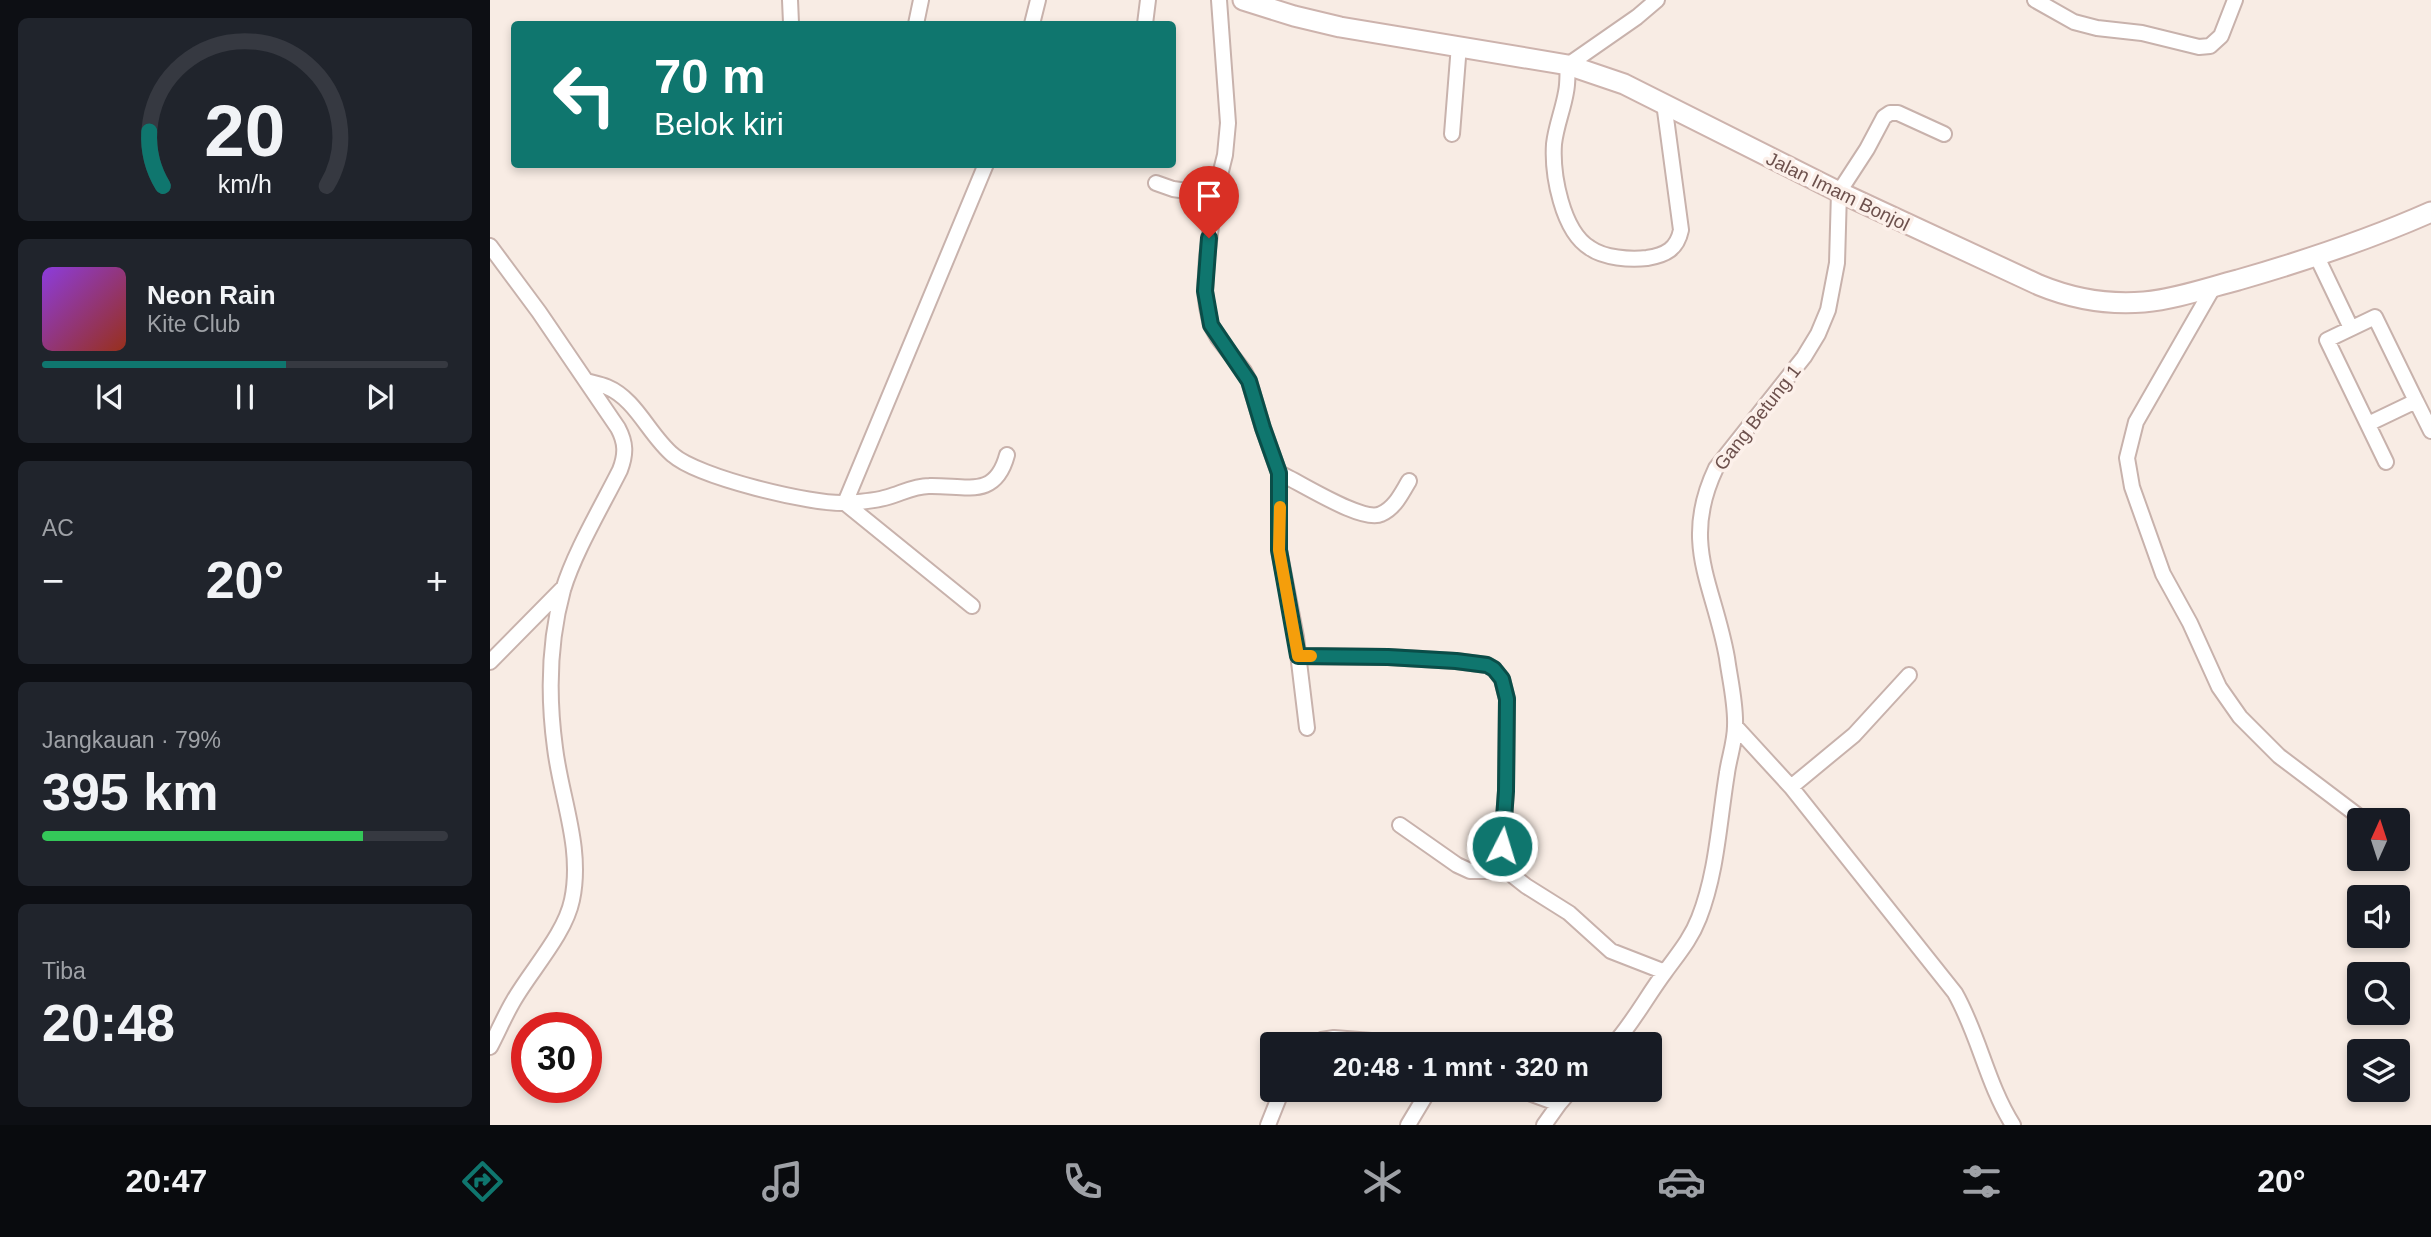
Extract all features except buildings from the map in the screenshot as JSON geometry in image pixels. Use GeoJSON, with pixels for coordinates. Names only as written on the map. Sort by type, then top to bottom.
{"type":"FeatureCollection","features":[{"type":"Feature","properties":{"kind":"main road","name":"Jalan Imam Bonjol"},"geometry":{"type":"LineString","coordinates":[[1244,0],[1340,27],[1568,65],[1624,84],[1839,192],[2062,294],[2111,302],[2168,299],[2316,257],[2431,212]]}},
{"type":"Feature","properties":{"kind":"street"},"geometry":{"type":"LineString","coordinates":[[790,0],[791,21]]}},
{"type":"Feature","properties":{"kind":"street"},"geometry":{"type":"LineString","coordinates":[[917,21],[921,0]]}},
{"type":"Feature","properties":{"kind":"street"},"geometry":{"type":"LineString","coordinates":[[1033,21],[1038,0]]}},
{"type":"Feature","properties":{"kind":"street"},"geometry":{"type":"LineString","coordinates":[[1145,21],[1148,0]]}},
{"type":"Feature","properties":{"kind":"street"},"geometry":{"type":"LineString","coordinates":[[1219,0],[1228,123],[1225,155],[1215,195],[1206,280],[1211,325],[1249,381],[1279,473],[1279,550],[1298,656],[1307,728]]}},
{"type":"Feature","properties":{"kind":"street"},"geometry":{"type":"LineString","coordinates":[[1657,0],[1568,65],[1566,91],[1555,139],[1555,173],[1559,197],[1576,234],[1590,249],[1611,256],[1644,258],[1663,255],[1672,250],[1679,239],[1681,230],[1664,103]]}},
{"type":"Feature","properties":{"kind":"street"},"geometry":{"type":"LineString","coordinates":[[2035,0],[2074,22],[2097,28],[2142,33],[2199,47],[2210,46],[2221,36],[2235,0]]}},
{"type":"Feature","properties":{"kind":"street"},"geometry":{"type":"LineString","coordinates":[[1452,134],[1460,46]]}},
{"type":"Feature","properties":{"kind":"street"},"geometry":{"type":"LineString","coordinates":[[1839,192],[1887,114],[1898,113],[1944,134]]}},
{"type":"Feature","properties":{"kind":"street"},"geometry":{"type":"LineString","coordinates":[[845,503],[984,168]]}},
{"type":"Feature","properties":{"kind":"street"},"geometry":{"type":"LineString","coordinates":[[1157,183],[1173,189],[1215,195]]}},
{"type":"Feature","properties":{"kind":"street","name":"Gang Betung 1"},"geometry":{"type":"LineString","coordinates":[[1625,1032],[1684,948],[1699,919],[1710,884],[1735,727],[1726,654],[1700,557],[1699,524],[1707,486],[1716,468],[1804,357],[1818,334],[1828,310],[1838,263],[1839,192]]}},
{"type":"Feature","properties":{"kind":"street"},"geometry":{"type":"LineString","coordinates":[[490,246],[519,283],[618,428],[624,439],[625,450],[620,470],[564,587],[556,619],[551,670],[551,710],[555,750],[573,846],[575,878],[572,901],[564,923],[513,1001],[490,1047]]}},
{"type":"Feature","properties":{"kind":"street"},"geometry":{"type":"LineString","coordinates":[[2316,257],[2351,328]]}},
{"type":"Feature","properties":{"kind":"street"},"geometry":{"type":"LineString","coordinates":[[2214,286],[2136,422],[2127,458],[2132,488],[2163,574],[2190,623],[2219,687],[2240,717],[2279,756],[2348,808]]}},
{"type":"Feature","properties":{"kind":"street"},"geometry":{"type":"LineString","coordinates":[[2386,462],[2327,340],[2375,317],[2431,431]]}},
{"type":"Feature","properties":{"kind":"street"},"geometry":{"type":"LineString","coordinates":[[586,381],[608,387],[631,406],[652,435],[675,457],[696,468],[804,500],[845,503],[887,497],[919,486],[988,485],[1003,472],[1007,455]]}},
{"type":"Feature","properties":{"kind":"street"},"geometry":{"type":"LineString","coordinates":[[2368,424],[2416,401]]}},
{"type":"Feature","properties":{"kind":"street"},"geometry":{"type":"LineString","coordinates":[[1279,473],[1363,516],[1374,517],[1394,506],[1409,481]]}},
{"type":"Feature","properties":{"kind":"street"},"geometry":{"type":"LineString","coordinates":[[845,503],[972,606]]}},
{"type":"Feature","properties":{"kind":"street"},"geometry":{"type":"LineString","coordinates":[[490,662],[564,587]]}},
{"type":"Feature","properties":{"kind":"street"},"geometry":{"type":"LineString","coordinates":[[1298,656],[1456,661],[1487,665],[1494,669],[1502,679],[1507,699],[1506,791],[1502,846],[1507,871],[1569,914],[1611,951],[1665,972]]}},
{"type":"Feature","properties":{"kind":"street"},"geometry":{"type":"LineString","coordinates":[[1791,787],[1854,735],[1909,675]]}},
{"type":"Feature","properties":{"kind":"street"},"geometry":{"type":"LineString","coordinates":[[1735,727],[1791,787],[1955,993],[1969,1017],[1991,1082],[2013,1125]]}},
{"type":"Feature","properties":{"kind":"street"},"geometry":{"type":"LineString","coordinates":[[1400,825],[1464,868],[1488,873],[1507,871]]}},
{"type":"Feature","properties":{"kind":"street"},"geometry":{"type":"LineString","coordinates":[[1268,1125],[1277,1102]]}},
{"type":"Feature","properties":{"kind":"street"},"geometry":{"type":"LineString","coordinates":[[1408,1125],[1422,1102]]}},
{"type":"Feature","properties":{"kind":"street"},"geometry":{"type":"LineString","coordinates":[[1544,1125],[1559,1104],[1554,1102]]}},
{"type":"Feature","properties":{"kind":"slow traffic"},"geometry":{"type":"LineString","coordinates":[[1280,507],[1279,550],[1298,656],[1311,656]]}},
{"type":"Feature","properties":{"kind":"route"},"geometry":{"type":"LineString","coordinates":[[1209,238],[1205,291],[1211,325],[1217,338],[1249,381],[1279,473],[1279,550],[1298,656],[1456,661],[1487,665],[1494,669],[1502,679],[1507,699],[1506,791],[1502,846]]}}]}
